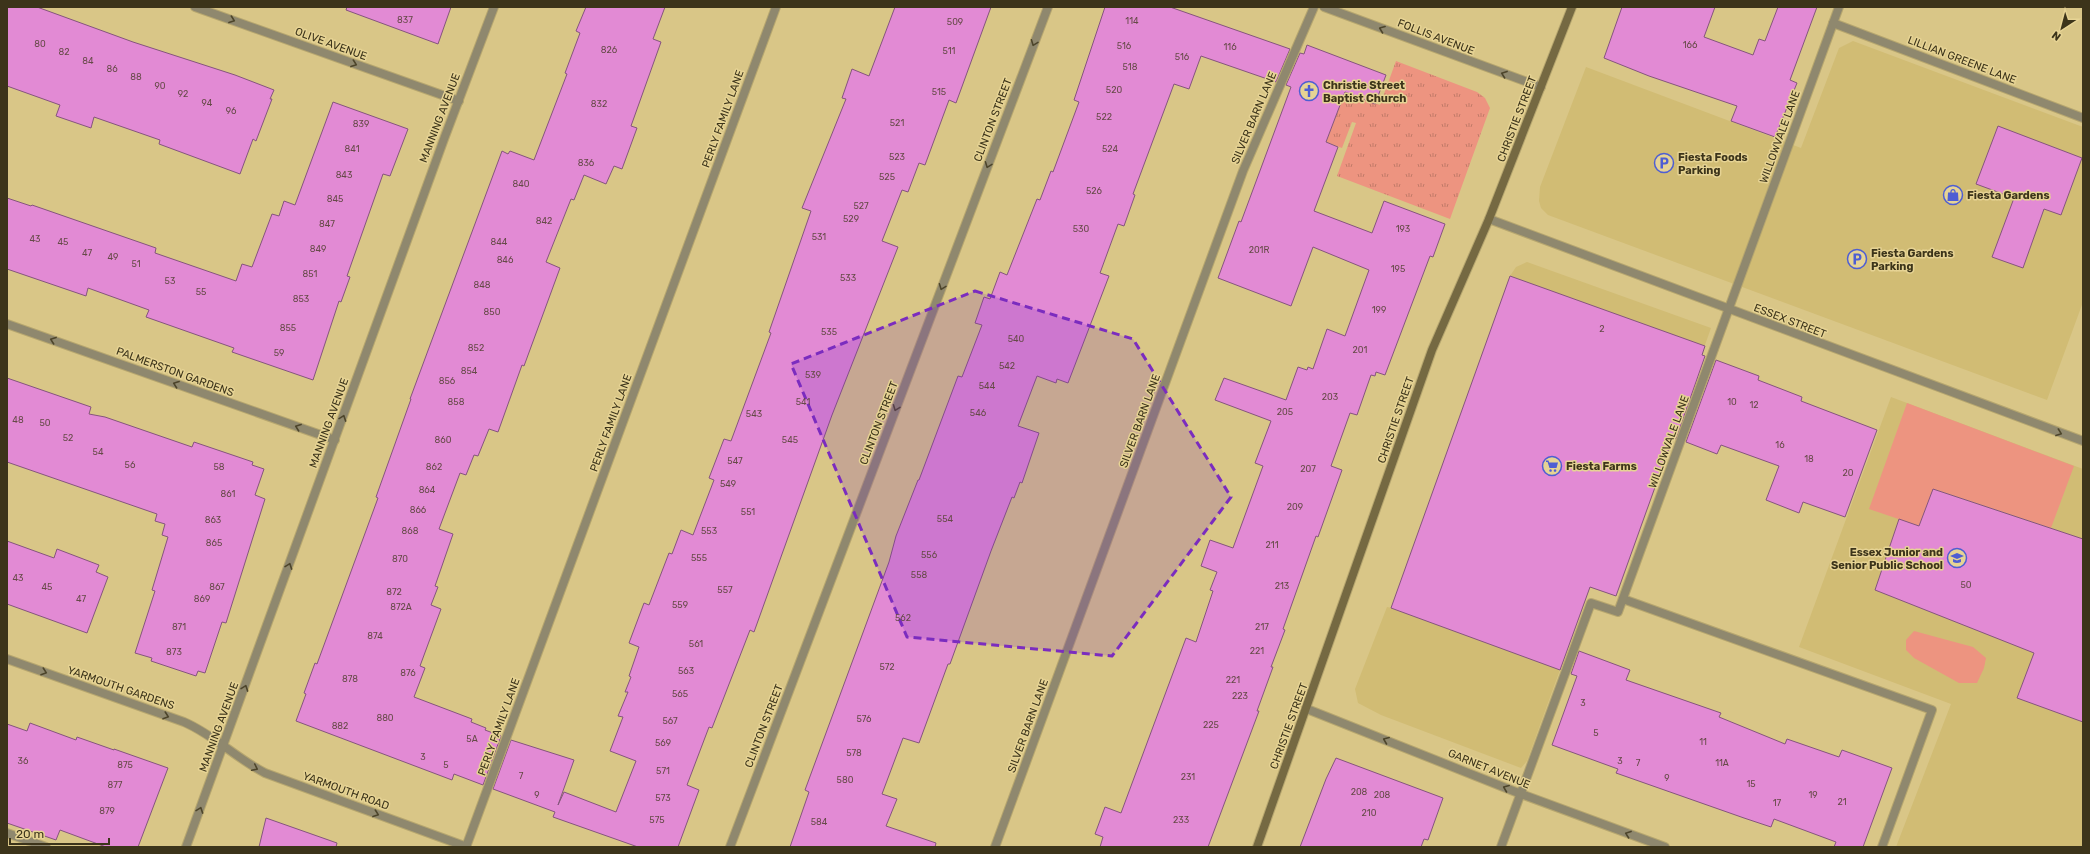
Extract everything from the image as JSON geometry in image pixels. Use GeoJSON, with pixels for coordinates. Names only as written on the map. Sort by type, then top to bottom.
{"type":"FeatureCollection","features":[{"type":"Feature","properties":{"kind":"street","name":"OLIVE AVENUE"},"geometry":{"type":"LineString","coordinates":[[195,7],[459,101]]}},
{"type":"Feature","properties":{"kind":"street","name":"MANNING AVENUE"},"geometry":{"type":"LineString","coordinates":[[186,847],[494,7]]}},
{"type":"Feature","properties":{"kind":"street","name":"PERLY FAMILY LANE"},"geometry":{"type":"LineString","coordinates":[[467,847],[776,7]]}},
{"type":"Feature","properties":{"kind":"street","name":"CLINTON STREET"},"geometry":{"type":"LineString","coordinates":[[730,847],[1048,7]]}},
{"type":"Feature","properties":{"kind":"street","name":"SILVER BARN LANE"},"geometry":{"type":"LineString","coordinates":[[995,847],[1243,171],[1314,7]]}},
{"type":"Feature","properties":{"kind":"street","name":"FOLLIS AVENUE"},"geometry":{"type":"LineString","coordinates":[[1324,7],[1541,87]]}},
{"type":"Feature","properties":{"kind":"street","name":"CHRISTIE STREET"},"geometry":{"type":"LineString","coordinates":[[1257,847],[1307,709],[1432,350],[1489,219],[1572,7]]}},
{"type":"Feature","properties":{"kind":"street","name":"WILLOWVALE LANE"},"geometry":{"type":"LineString","coordinates":[[1501,847],[1591,602],[1618,612],[1730,310],[1839,7]]}},
{"type":"Feature","properties":{"kind":"street","name":"LILLIAN GREENE LANE"},"geometry":{"type":"LineString","coordinates":[[1833,23],[2083,118]]}},
{"type":"Feature","properties":{"kind":"street","name":"ESSEX STREET"},"geometry":{"type":"LineString","coordinates":[[1489,219],[2083,441]]}},
{"type":"Feature","properties":{"kind":"street","name":"PALMERSTON GARDENS"},"geometry":{"type":"LineString","coordinates":[[7,324],[335,440]]}},
{"type":"Feature","properties":{"kind":"street"},"geometry":{"type":"LineString","coordinates":[[1623,599],[1932,710],[1882,847]]}},
{"type":"Feature","properties":{"kind":"street","name":"YARMOUTH GARDENS"},"geometry":{"type":"LineString","coordinates":[[7,659],[184,722],[200,729],[223,745]]}},
{"type":"Feature","properties":{"kind":"street","name":"GARNET AVENUE"},"geometry":{"type":"LineString","coordinates":[[1307,709],[1521,794],[1665,847]]}},
{"type":"Feature","properties":{"kind":"street","name":"YARMOUTH ROAD"},"geometry":{"type":"LineString","coordinates":[[223,745],[248,764],[265,772],[467,847]]}},
{"type":"Feature","properties":{"kind":"street"},"geometry":{"type":"LineString","coordinates":[[7,833],[46,847]]}},
{"type":"Feature","properties":{"kind":"highlighted area"},"geometry":{"type":"Polygon","coordinates":[[[975,291],[1133,339],[1231,497],[1112,656],[907,637],[791,364],[975,291]]]}},
{"type":"Feature","properties":{"kind":"shaded area"},"geometry":{"type":"Polygon","coordinates":[[[1853,41],[2083,127],[2083,302],[2047,400],[1548,215],[1541,208],[1539,201],[1540,187],[1586,67],[1801,148],[1839,48],[1853,41]]]}},
{"type":"Feature","properties":{"kind":"shaded area","name":"Fiesta Farms"},"geometry":{"type":"Polygon","coordinates":[[[1527,262],[1711,328],[1616,596],[1590,587],[1527,761],[1521,768],[1381,715],[1358,703],[1355,689],[1387,607],[1392,608],[1510,276],[1516,267],[1527,262]]]}},
{"type":"Feature","properties":{"kind":"shaded area","name":"Essex Junior and Senior Public School"},"geometry":{"type":"Polygon","coordinates":[[[1891,397],[2083,469],[2083,847],[1896,847],[1951,704],[1799,647],[1891,397]]]}},
{"type":"Feature","properties":{"kind":"green space"},"geometry":{"type":"Polygon","coordinates":[[[1396,61],[1477,92],[1485,98],[1490,108],[1450,219],[1337,176],[1356,123],[1352,122],[1342,148],[1326,142],[1345,92],[1380,105],[1396,61]]]}},
{"type":"Feature","properties":{"kind":"green space"},"geometry":{"type":"Polygon","coordinates":[[[1907,403],[2074,466],[2051,528],[1934,489],[1919,526],[1869,509],[1907,403]]]}},
{"type":"Feature","properties":{"kind":"green space"},"geometry":{"type":"Polygon","coordinates":[[[1914,631],[1973,647],[1986,658],[1984,668],[1977,683],[1959,683],[1914,658],[1906,650],[1906,640],[1914,631]]]}},
{"type":"Feature","properties":{"kind":"building"},"geometry":{"type":"Polygon","coordinates":[[[7,7],[37,7],[133,42],[235,75],[274,90],[256,141],[253,139],[240,174],[159,144],[160,140],[94,117],[91,128],[56,116],[60,105],[7,86],[7,7]]]}},
{"type":"Feature","properties":{"kind":"building"},"geometry":{"type":"Polygon","coordinates":[[[347,7],[451,7],[438,44],[346,10],[347,7]]]}},
{"type":"Feature","properties":{"kind":"building"},"geometry":{"type":"Polygon","coordinates":[[[586,7],[665,7],[653,39],[661,42],[631,126],[637,128],[622,169],[614,166],[606,184],[584,175],[574,200],[571,199],[546,262],[560,268],[524,366],[522,365],[498,432],[489,429],[478,456],[474,455],[466,475],[460,473],[439,529],[453,534],[435,586],[438,587],[431,605],[441,609],[420,666],[425,668],[414,697],[472,719],[471,722],[486,728],[485,730],[501,736],[483,785],[454,774],[452,780],[296,721],[315,663],[317,664],[378,498],[376,497],[410,399],[502,151],[508,154],[510,151],[534,160],[567,74],[565,73],[580,33],[576,31],[586,7]]]}},
{"type":"Feature","properties":{"kind":"building"},"geometry":{"type":"Polygon","coordinates":[[[895,7],[991,7],[956,103],[949,100],[925,165],[919,163],[908,192],[902,190],[882,241],[898,247],[832,415],[754,632],[750,630],[712,728],[709,727],[687,785],[699,790],[678,847],[638,847],[553,817],[555,812],[493,789],[511,740],[574,760],[558,805],[564,792],[616,812],[636,761],[610,751],[623,717],[618,716],[628,692],[625,692],[631,677],[629,676],[639,647],[629,643],[644,603],[649,605],[669,553],[672,554],[681,530],[693,535],[714,480],[709,478],[724,439],[731,441],[771,333],[769,332],[811,211],[802,208],[846,99],[842,98],[852,69],[869,76],[895,7]]]}},
{"type":"Feature","properties":{"kind":"building"},"geometry":{"type":"Polygon","coordinates":[[[1105,7],[1170,7],[1290,49],[1276,82],[1201,56],[1189,89],[1174,84],[1133,194],[1135,195],[1124,226],[1118,224],[1100,273],[1109,276],[1068,383],[1057,379],[1056,383],[1037,376],[1018,426],[1039,433],[1022,483],[1020,482],[1014,498],[1012,497],[919,743],[903,738],[882,794],[897,799],[886,826],[936,843],[935,847],[790,847],[809,792],[805,790],[889,562],[896,536],[919,480],[958,376],[962,377],[982,325],[975,323],[984,297],[990,299],[1000,272],[1007,275],[1037,199],[1040,200],[1051,171],[1053,172],[1079,102],[1074,100],[1105,7]]]}},
{"type":"Feature","properties":{"kind":"building"},"geometry":{"type":"Polygon","coordinates":[[[1622,7],[1715,7],[1704,37],[1753,55],[1759,39],[1765,41],[1778,7],[1817,7],[1790,80],[1797,83],[1775,137],[1731,121],[1737,106],[1649,76],[1604,58],[1622,7]]]}},
{"type":"Feature","properties":{"kind":"building"},"geometry":{"type":"Polygon","coordinates":[[[1307,45],[1386,75],[1375,104],[1345,92],[1326,142],[1338,147],[1314,211],[1372,233],[1384,201],[1445,224],[1433,257],[1430,256],[1385,375],[1376,372],[1375,376],[1371,375],[1357,415],[1350,413],[1331,466],[1342,470],[1318,537],[1316,536],[1283,629],[1285,630],[1271,667],[1273,667],[1257,711],[1259,711],[1208,847],[1100,847],[1103,837],[1095,834],[1105,807],[1121,813],[1186,638],[1196,642],[1213,591],[1210,590],[1217,572],[1201,566],[1210,540],[1233,548],[1263,466],[1255,463],[1271,421],[1215,400],[1224,378],[1286,400],[1298,367],[1307,370],[1308,367],[1313,369],[1327,329],[1345,336],[1369,270],[1313,247],[1291,306],[1218,278],[1239,221],[1241,222],[1291,87],[1286,85],[1300,53],[1304,54],[1307,45]]]}},
{"type":"Feature","properties":{"kind":"building"},"geometry":{"type":"Polygon","coordinates":[[[333,102],[408,129],[390,176],[383,174],[347,276],[350,277],[341,302],[339,301],[313,380],[232,352],[234,348],[146,317],[149,310],[88,288],[86,296],[7,269],[7,198],[31,206],[32,205],[156,248],[155,253],[236,281],[242,264],[252,267],[272,214],[279,216],[284,201],[295,205],[333,102]]]}},
{"type":"Feature","properties":{"kind":"building"},"geometry":{"type":"Polygon","coordinates":[[[1998,126],[2082,158],[2061,215],[2044,209],[2023,268],[1992,257],[2014,198],[1976,184],[1998,126]]]}},
{"type":"Feature","properties":{"kind":"building","name":"Fiesta Farms"},"geometry":{"type":"Polygon","coordinates":[[[1510,276],[1705,346],[1702,355],[1705,356],[1676,439],[1673,437],[1616,596],[1590,587],[1560,670],[1391,608],[1510,276]]]}},
{"type":"Feature","properties":{"kind":"building"},"geometry":{"type":"Polygon","coordinates":[[[1716,360],[1759,376],[1758,380],[1802,397],[1801,401],[1877,430],[1845,517],[1803,502],[1799,513],[1766,500],[1779,466],[1721,445],[1717,454],[1686,442],[1716,360]]]}},
{"type":"Feature","properties":{"kind":"building"},"geometry":{"type":"Polygon","coordinates":[[[7,378],[91,407],[89,414],[105,417],[192,447],[194,442],[253,462],[252,465],[264,469],[255,495],[265,499],[226,623],[222,622],[205,673],[198,671],[196,676],[151,661],[152,658],[135,653],[155,591],[152,590],[168,537],[162,535],[165,524],[155,521],[157,514],[7,462],[7,378]]]}},
{"type":"Feature","properties":{"kind":"building"},"geometry":{"type":"Polygon","coordinates":[[[1933,489],[2083,539],[2083,722],[2017,698],[2034,653],[1875,590],[1899,519],[1919,526],[1933,489]]]}},
{"type":"Feature","properties":{"kind":"building"},"geometry":{"type":"Polygon","coordinates":[[[7,541],[54,558],[57,549],[99,565],[96,572],[108,577],[87,633],[7,604],[7,541]]]}},
{"type":"Feature","properties":{"kind":"building"},"geometry":{"type":"Polygon","coordinates":[[[1579,651],[1630,670],[1626,680],[1721,713],[1719,717],[1785,744],[1787,739],[1839,757],[1842,750],[1892,768],[1863,847],[1834,847],[1836,842],[1774,819],[1771,827],[1616,773],[1618,769],[1552,745],[1577,676],[1571,674],[1579,651]]]}},
{"type":"Feature","properties":{"kind":"building"},"geometry":{"type":"Polygon","coordinates":[[[30,723],[76,740],[77,737],[168,768],[138,847],[106,847],[60,830],[56,840],[7,823],[7,724],[27,731],[30,723]]]}},
{"type":"Feature","properties":{"kind":"building"},"geometry":{"type":"Polygon","coordinates":[[[1336,758],[1443,798],[1428,840],[1424,839],[1421,847],[1300,847],[1326,779],[1336,758]]]}},
{"type":"Feature","properties":{"kind":"building"},"geometry":{"type":"Polygon","coordinates":[[[266,818],[337,843],[336,847],[259,847],[266,818]]]}},
{"type":"Feature","properties":{"kind":"place","name":"Christie Street Baptist Church"},"geometry":{"type":"Point","coordinates":[1309,91]}},
{"type":"Feature","properties":{"kind":"place","name":"Fiesta Foods Parking"},"geometry":{"type":"Point","coordinates":[1664,163]}},
{"type":"Feature","properties":{"kind":"place","name":"Fiesta Gardens"},"geometry":{"type":"Point","coordinates":[1953,195]}},
{"type":"Feature","properties":{"kind":"place","name":"Fiesta Gardens Parking"},"geometry":{"type":"Point","coordinates":[1857,259]}},
{"type":"Feature","properties":{"kind":"place","name":"Fiesta Farms"},"geometry":{"type":"Point","coordinates":[1552,466]}},
{"type":"Feature","properties":{"kind":"place","name":"Essex Junior and Senior Public School"},"geometry":{"type":"Point","coordinates":[1957,558]}}]}
